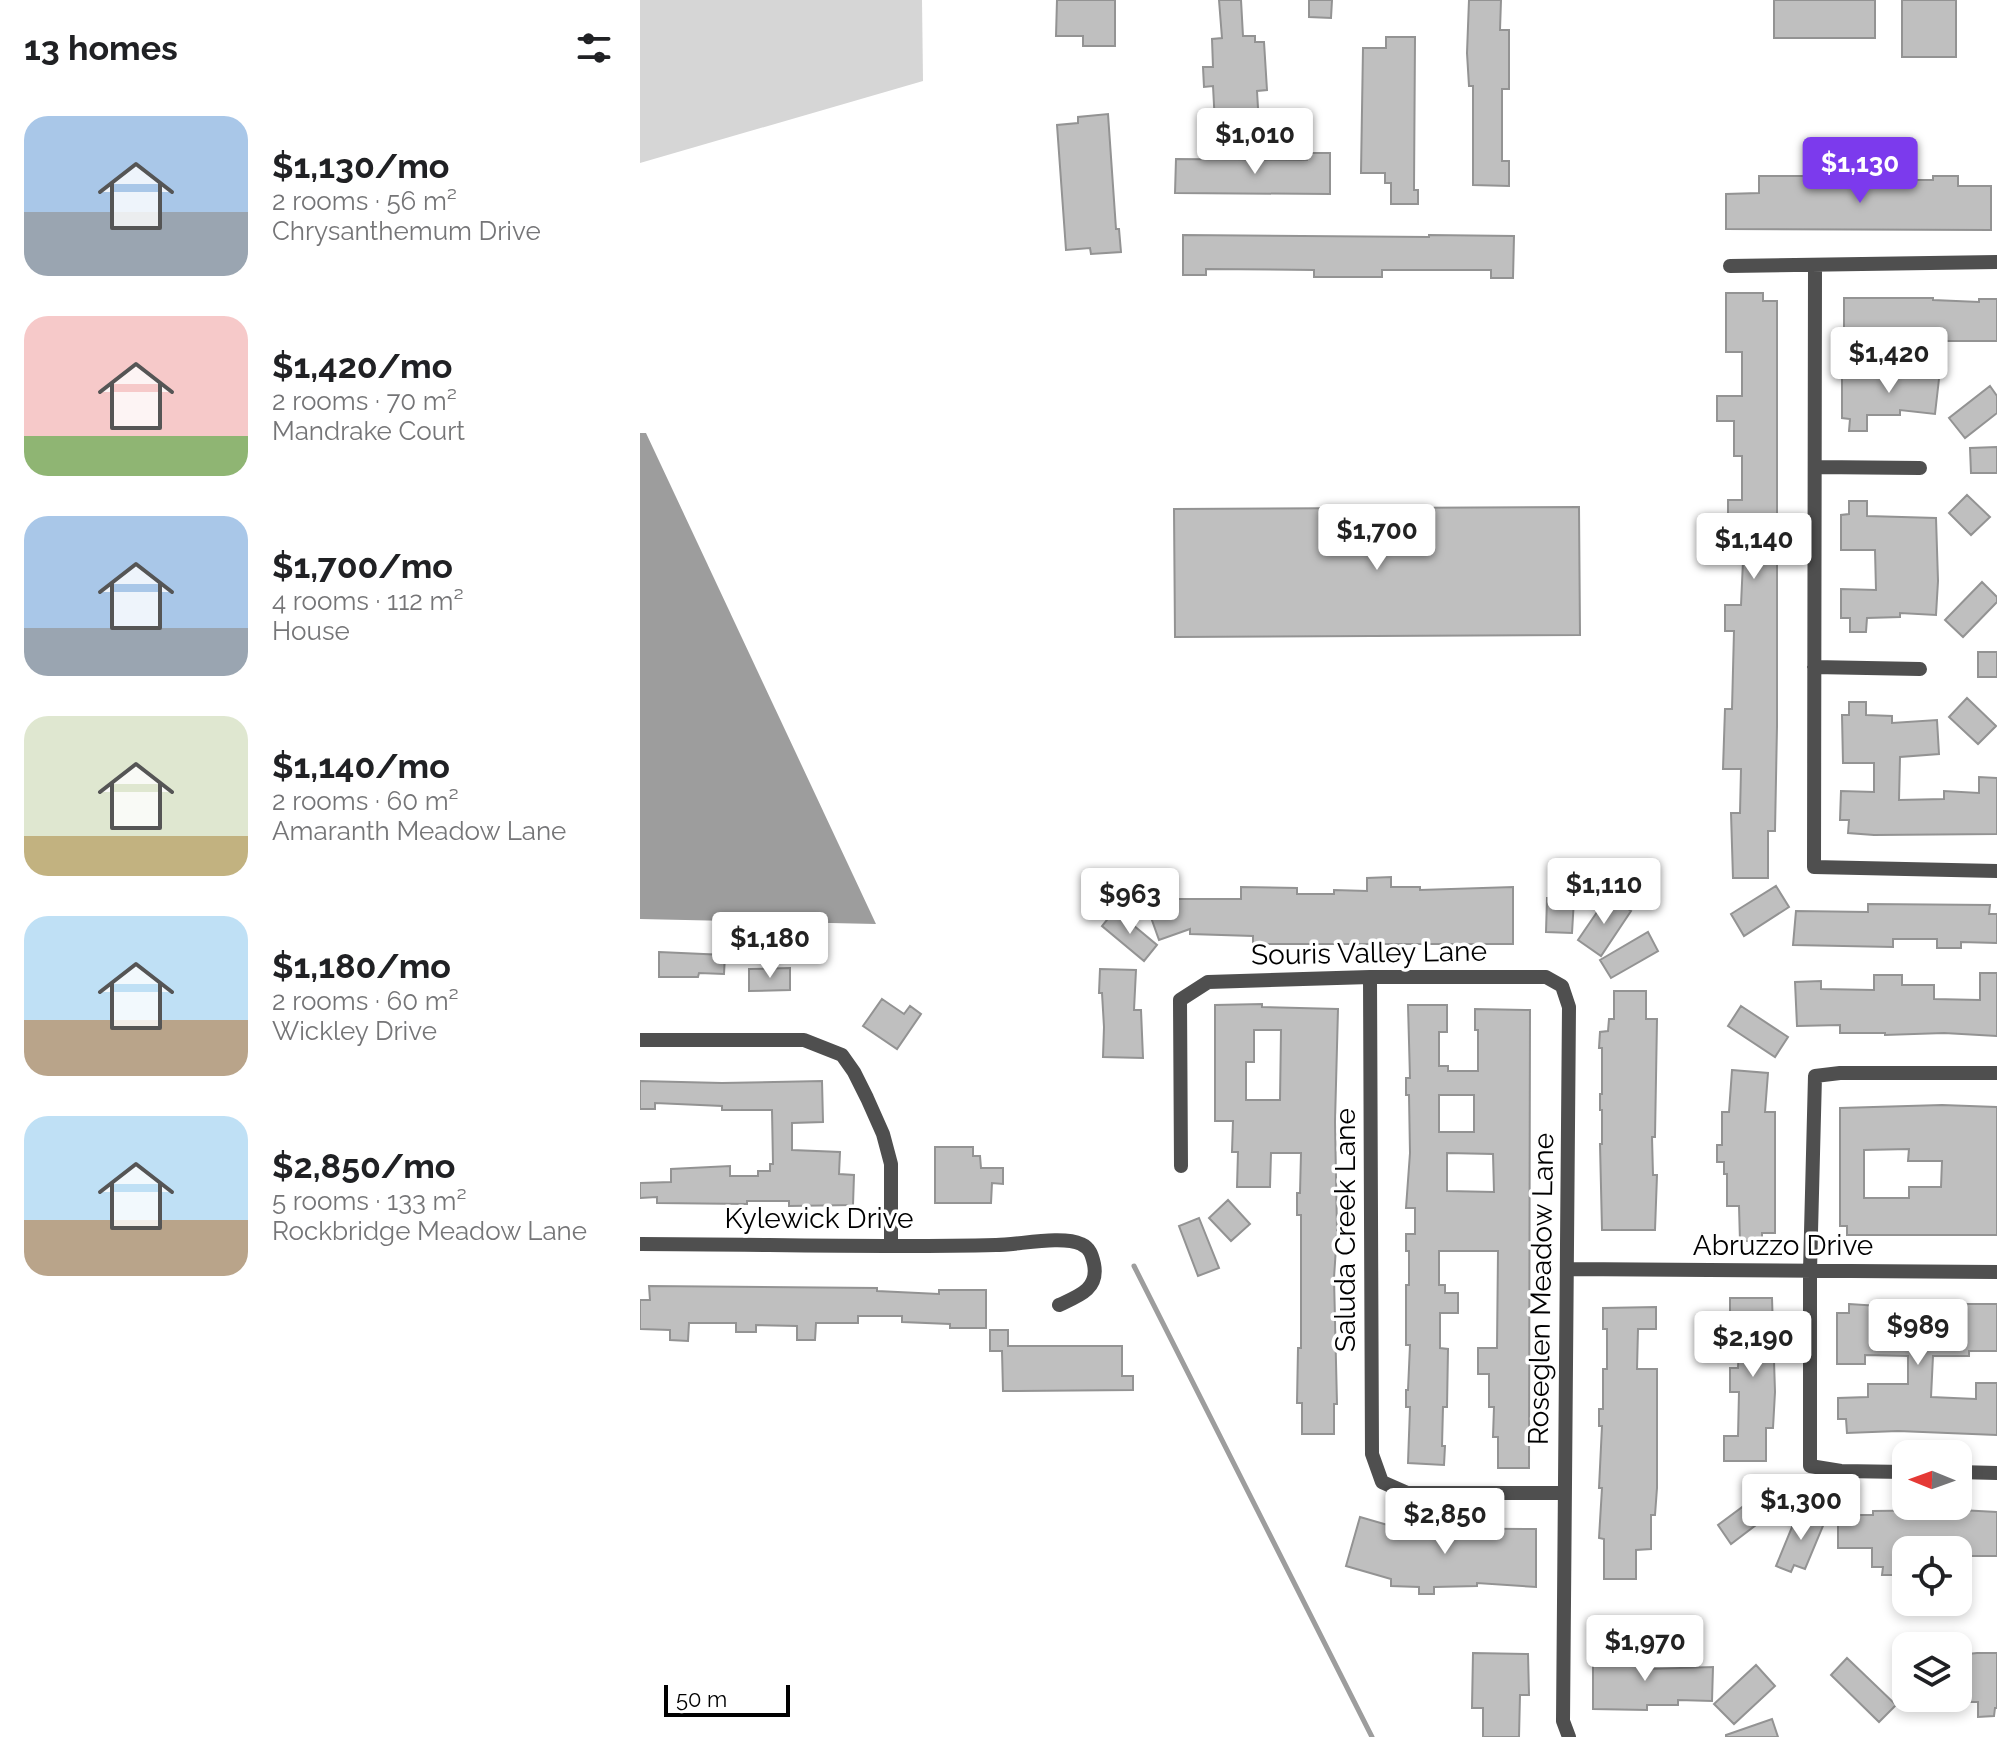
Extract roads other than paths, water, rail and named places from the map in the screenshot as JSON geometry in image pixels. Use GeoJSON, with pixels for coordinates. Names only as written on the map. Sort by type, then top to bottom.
{"type":"FeatureCollection","features":[{"type":"Feature","properties":{"kind":"street"},"geometry":{"type":"LineString","coordinates":[[1730,266],[1997,262]]}},
{"type":"Feature","properties":{"kind":"street"},"geometry":{"type":"LineString","coordinates":[[1815,266],[1814,867],[1997,871]]}},
{"type":"Feature","properties":{"kind":"street"},"geometry":{"type":"LineString","coordinates":[[1815,467],[1920,468]]}},
{"type":"Feature","properties":{"kind":"street"},"geometry":{"type":"LineString","coordinates":[[1814,667],[1920,669]]}},
{"type":"Feature","properties":{"kind":"street","name":"Souris Valley Lane"},"geometry":{"type":"LineString","coordinates":[[1181,1166],[1180,1000],[1208,982],[1370,977],[1546,977],[1562,986]]}},
{"type":"Feature","properties":{"kind":"street","name":"Saluda Creek Lane"},"geometry":{"type":"LineString","coordinates":[[1370,977],[1372,1454],[1382,1482],[1407,1493],[1564,1493]]}},
{"type":"Feature","properties":{"kind":"street","name":"Roseglen Meadow Lane"},"geometry":{"type":"LineString","coordinates":[[1562,986],[1569,1007],[1563,1721],[1569,1737]]}},
{"type":"Feature","properties":{"kind":"street"},"geometry":{"type":"LineString","coordinates":[[640,1040],[804,1040],[842,1055],[867,1098],[883,1134],[891,1164],[891,1245]]}},
{"type":"Feature","properties":{"kind":"street"},"geometry":{"type":"LineString","coordinates":[[1892,1472],[1841,1471],[1810,1466],[1810,1271],[1815,1076],[1840,1073],[1997,1073]]}},
{"type":"Feature","properties":{"kind":"street","name":"Kylewick Drive"},"geometry":{"type":"LineString","coordinates":[[640,1244],[1081,1244],[1092,1253],[1094,1282],[1082,1295],[1059,1305]]}},
{"type":"Feature","properties":{"kind":"street","name":"Abruzzo Drive"},"geometry":{"type":"LineString","coordinates":[[1568,1269],[1997,1272]]}},
{"type":"Feature","properties":{"kind":"street"},"geometry":{"type":"LineString","coordinates":[[1972,1472],[1997,1473]]}},
{"type":"Feature","properties":{"kind":"waterway"},"geometry":{"type":"LineString","coordinates":[[1134,1266],[1372,1737]]}}]}
